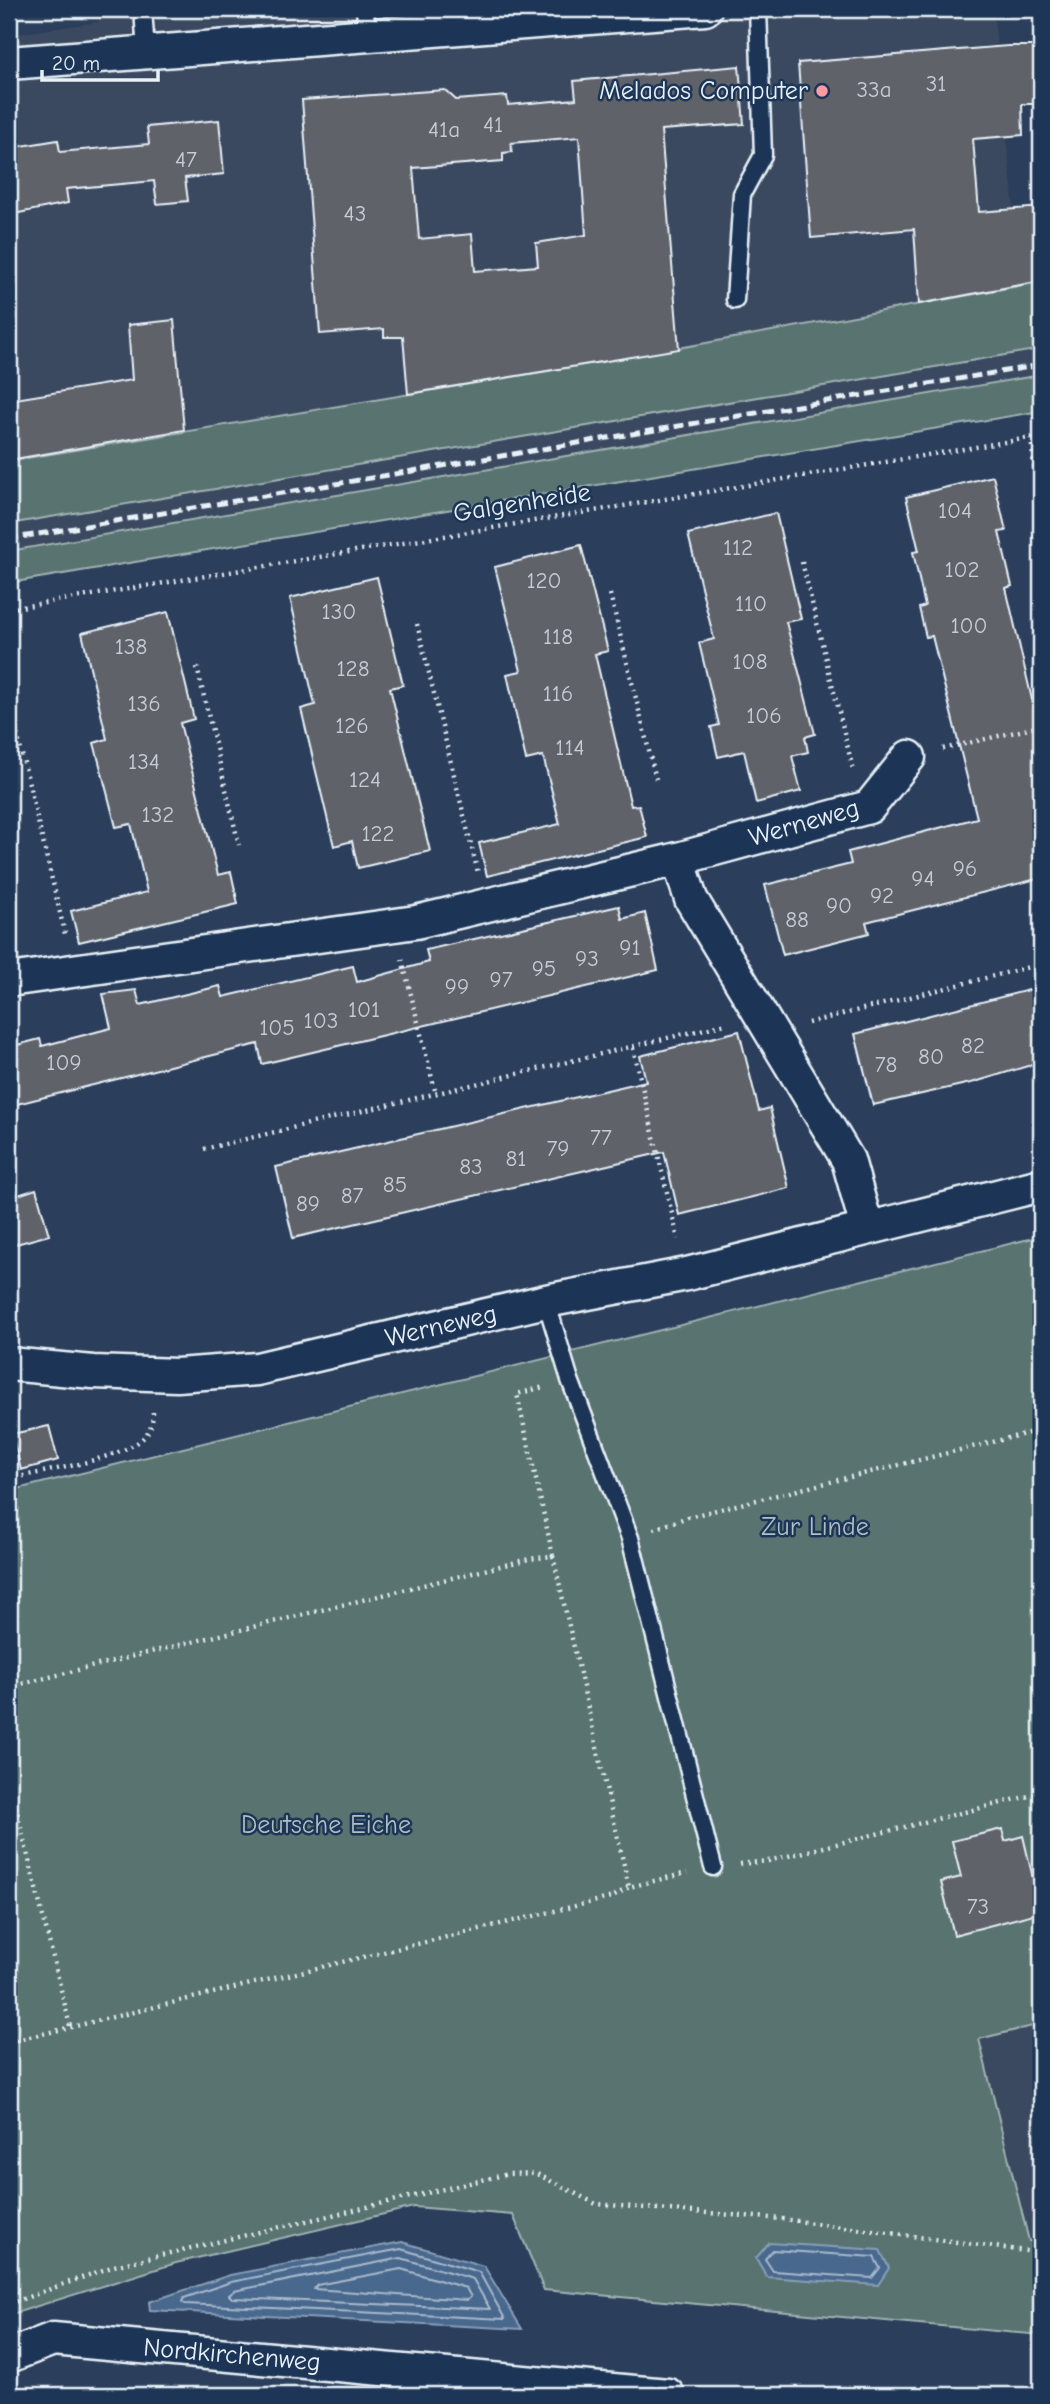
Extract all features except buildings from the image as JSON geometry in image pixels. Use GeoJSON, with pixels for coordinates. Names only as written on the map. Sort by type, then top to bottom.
{"type":"FeatureCollection","features":[{"type":"Feature","properties":{"kind":"street"},"geometry":{"type":"LineString","coordinates":[[9,63],[146,52],[366,22],[705,9]]}},
{"type":"Feature","properties":{"kind":"street","name":"Werneweg"},"geometry":{"type":"LineString","coordinates":[[9,980],[393,925],[678,859],[869,807],[909,757]]}},
{"type":"Feature","properties":{"kind":"street"},"geometry":{"type":"LineString","coordinates":[[678,859],[691,899],[848,1160],[867,1228]]}},
{"type":"Feature","properties":{"kind":"street","name":"Werneweg"},"geometry":{"type":"LineString","coordinates":[[9,1364],[155,1375],[257,1369],[546,1301],[687,1274],[1041,1185]]}},
{"type":"Feature","properties":{"kind":"street","name":"Nordkirchenweg"},"geometry":{"type":"LineString","coordinates":[[9,2356],[53,2339],[668,2395]]}},
{"type":"Feature","properties":{"kind":"lane"},"geometry":{"type":"LineString","coordinates":[[143,9],[146,52]]}},
{"type":"Feature","properties":{"kind":"lane"},"geometry":{"type":"LineString","coordinates":[[735,300],[742,194],[763,155],[758,9]]}},
{"type":"Feature","properties":{"kind":"lane"},"geometry":{"type":"LineString","coordinates":[[546,1301],[570,1380],[630,1538],[713,1867]]}},
{"type":"Feature","properties":{"kind":"path","name":"Galgenheide"},"geometry":{"type":"LineString","coordinates":[[9,608],[1041,436]]}},
{"type":"Feature","properties":{"kind":"path"},"geometry":{"type":"LineString","coordinates":[[1031,438],[1041,529]]}},
{"type":"Feature","properties":{"kind":"path"},"geometry":{"type":"LineString","coordinates":[[802,562],[863,809]]}},
{"type":"Feature","properties":{"kind":"path"},"geometry":{"type":"LineString","coordinates":[[610,594],[656,779]]}},
{"type":"Feature","properties":{"kind":"path"},"geometry":{"type":"LineString","coordinates":[[417,624],[486,904]]}},
{"type":"Feature","properties":{"kind":"path"},"geometry":{"type":"LineString","coordinates":[[197,667],[239,845]]}},
{"type":"Feature","properties":{"kind":"path"},"geometry":{"type":"LineString","coordinates":[[9,700],[74,969]]}},
{"type":"Feature","properties":{"kind":"path"},"geometry":{"type":"LineString","coordinates":[[909,757],[1041,726]]}},
{"type":"Feature","properties":{"kind":"path"},"geometry":{"type":"LineString","coordinates":[[393,925],[436,1094]]}},
{"type":"Feature","properties":{"kind":"path"},"geometry":{"type":"LineString","coordinates":[[204,1149],[729,1023],[817,1023],[1041,964]]}},
{"type":"Feature","properties":{"kind":"path"},"geometry":{"type":"LineString","coordinates":[[633,1048],[687,1274]]}},
{"type":"Feature","properties":{"kind":"path"},"geometry":{"type":"LineString","coordinates":[[9,1479],[122,1452],[142,1438],[152,1424],[155,1375]]}},
{"type":"Feature","properties":{"kind":"path"},"geometry":{"type":"LineString","coordinates":[[570,1380],[517,1394],[629,1887]]}},
{"type":"Feature","properties":{"kind":"path"},"geometry":{"type":"LineString","coordinates":[[630,1538],[688,1517],[1041,1430]]}},
{"type":"Feature","properties":{"kind":"path"},"geometry":{"type":"LineString","coordinates":[[9,1687],[516,1562],[553,1556]]}},
{"type":"Feature","properties":{"kind":"path"},"geometry":{"type":"LineString","coordinates":[[9,1779],[71,2027]]}},
{"type":"Feature","properties":{"kind":"path"},"geometry":{"type":"LineString","coordinates":[[9,2042],[613,1897],[629,1887],[713,1867],[768,1861],[1041,1793]]}},
{"type":"Feature","properties":{"kind":"path"},"geometry":{"type":"LineString","coordinates":[[9,2304],[114,2266],[508,2174],[535,2173],[596,2204],[782,2219],[1041,2253]]}},
{"type":"Feature","properties":{"kind":"shaded area"},"geometry":{"type":"Polygon","coordinates":[[[98,9],[993,9],[1022,286],[596,363],[9,461],[9,35],[99,22],[98,9]]]}},
{"type":"Feature","properties":{"kind":"shaded area"},"geometry":{"type":"Polygon","coordinates":[[[1041,349],[1041,375],[9,551],[9,524],[1041,349]]]}},
{"type":"Feature","properties":{"kind":"shaded area"},"geometry":{"type":"Polygon","coordinates":[[[1041,2024],[1041,2242],[1029,2241],[979,2039],[1041,2024]]]}},
{"type":"Feature","properties":{"kind":"green space"},"geometry":{"type":"Polygon","coordinates":[[[1041,282],[1041,349],[9,524],[9,461],[596,363],[1041,282]]]}},
{"type":"Feature","properties":{"kind":"green space"},"geometry":{"type":"Polygon","coordinates":[[[1041,375],[1041,411],[9,583],[9,551],[1041,375]]]}},
{"type":"Feature","properties":{"kind":"green space"},"geometry":{"type":"Polygon","coordinates":[[[1041,1236],[1041,2024],[979,2039],[1029,2241],[1041,2242],[1041,2335],[544,2290],[513,2215],[414,2207],[176,2263],[9,2315],[9,1491],[1041,1236]]]}},
{"type":"Feature","properties":{"kind":"water"},"geometry":{"type":"Polygon","coordinates":[[[402,2242],[484,2266],[522,2329],[150,2310],[149,2302],[230,2275],[402,2242]]]}},
{"type":"Feature","properties":{"kind":"water"},"geometry":{"type":"Polygon","coordinates":[[[769,2243],[880,2250],[889,2268],[878,2285],[767,2277],[756,2258],[769,2243]]]}},
{"type":"Feature","properties":{"kind":"railway"},"geometry":{"type":"LineString","coordinates":[[9,539],[1041,365]]}},
{"type":"Feature","properties":{"kind":"place","name":"Melados Computer"},"geometry":{"type":"Point","coordinates":[822,91]}},
{"type":"Feature","properties":{"kind":"park label","name":"Zur Linde"},"geometry":{"type":"Point","coordinates":[815,1527]}},
{"type":"Feature","properties":{"kind":"park label","name":"Deutsche Eiche"},"geometry":{"type":"Point","coordinates":[326,1825]}}]}
